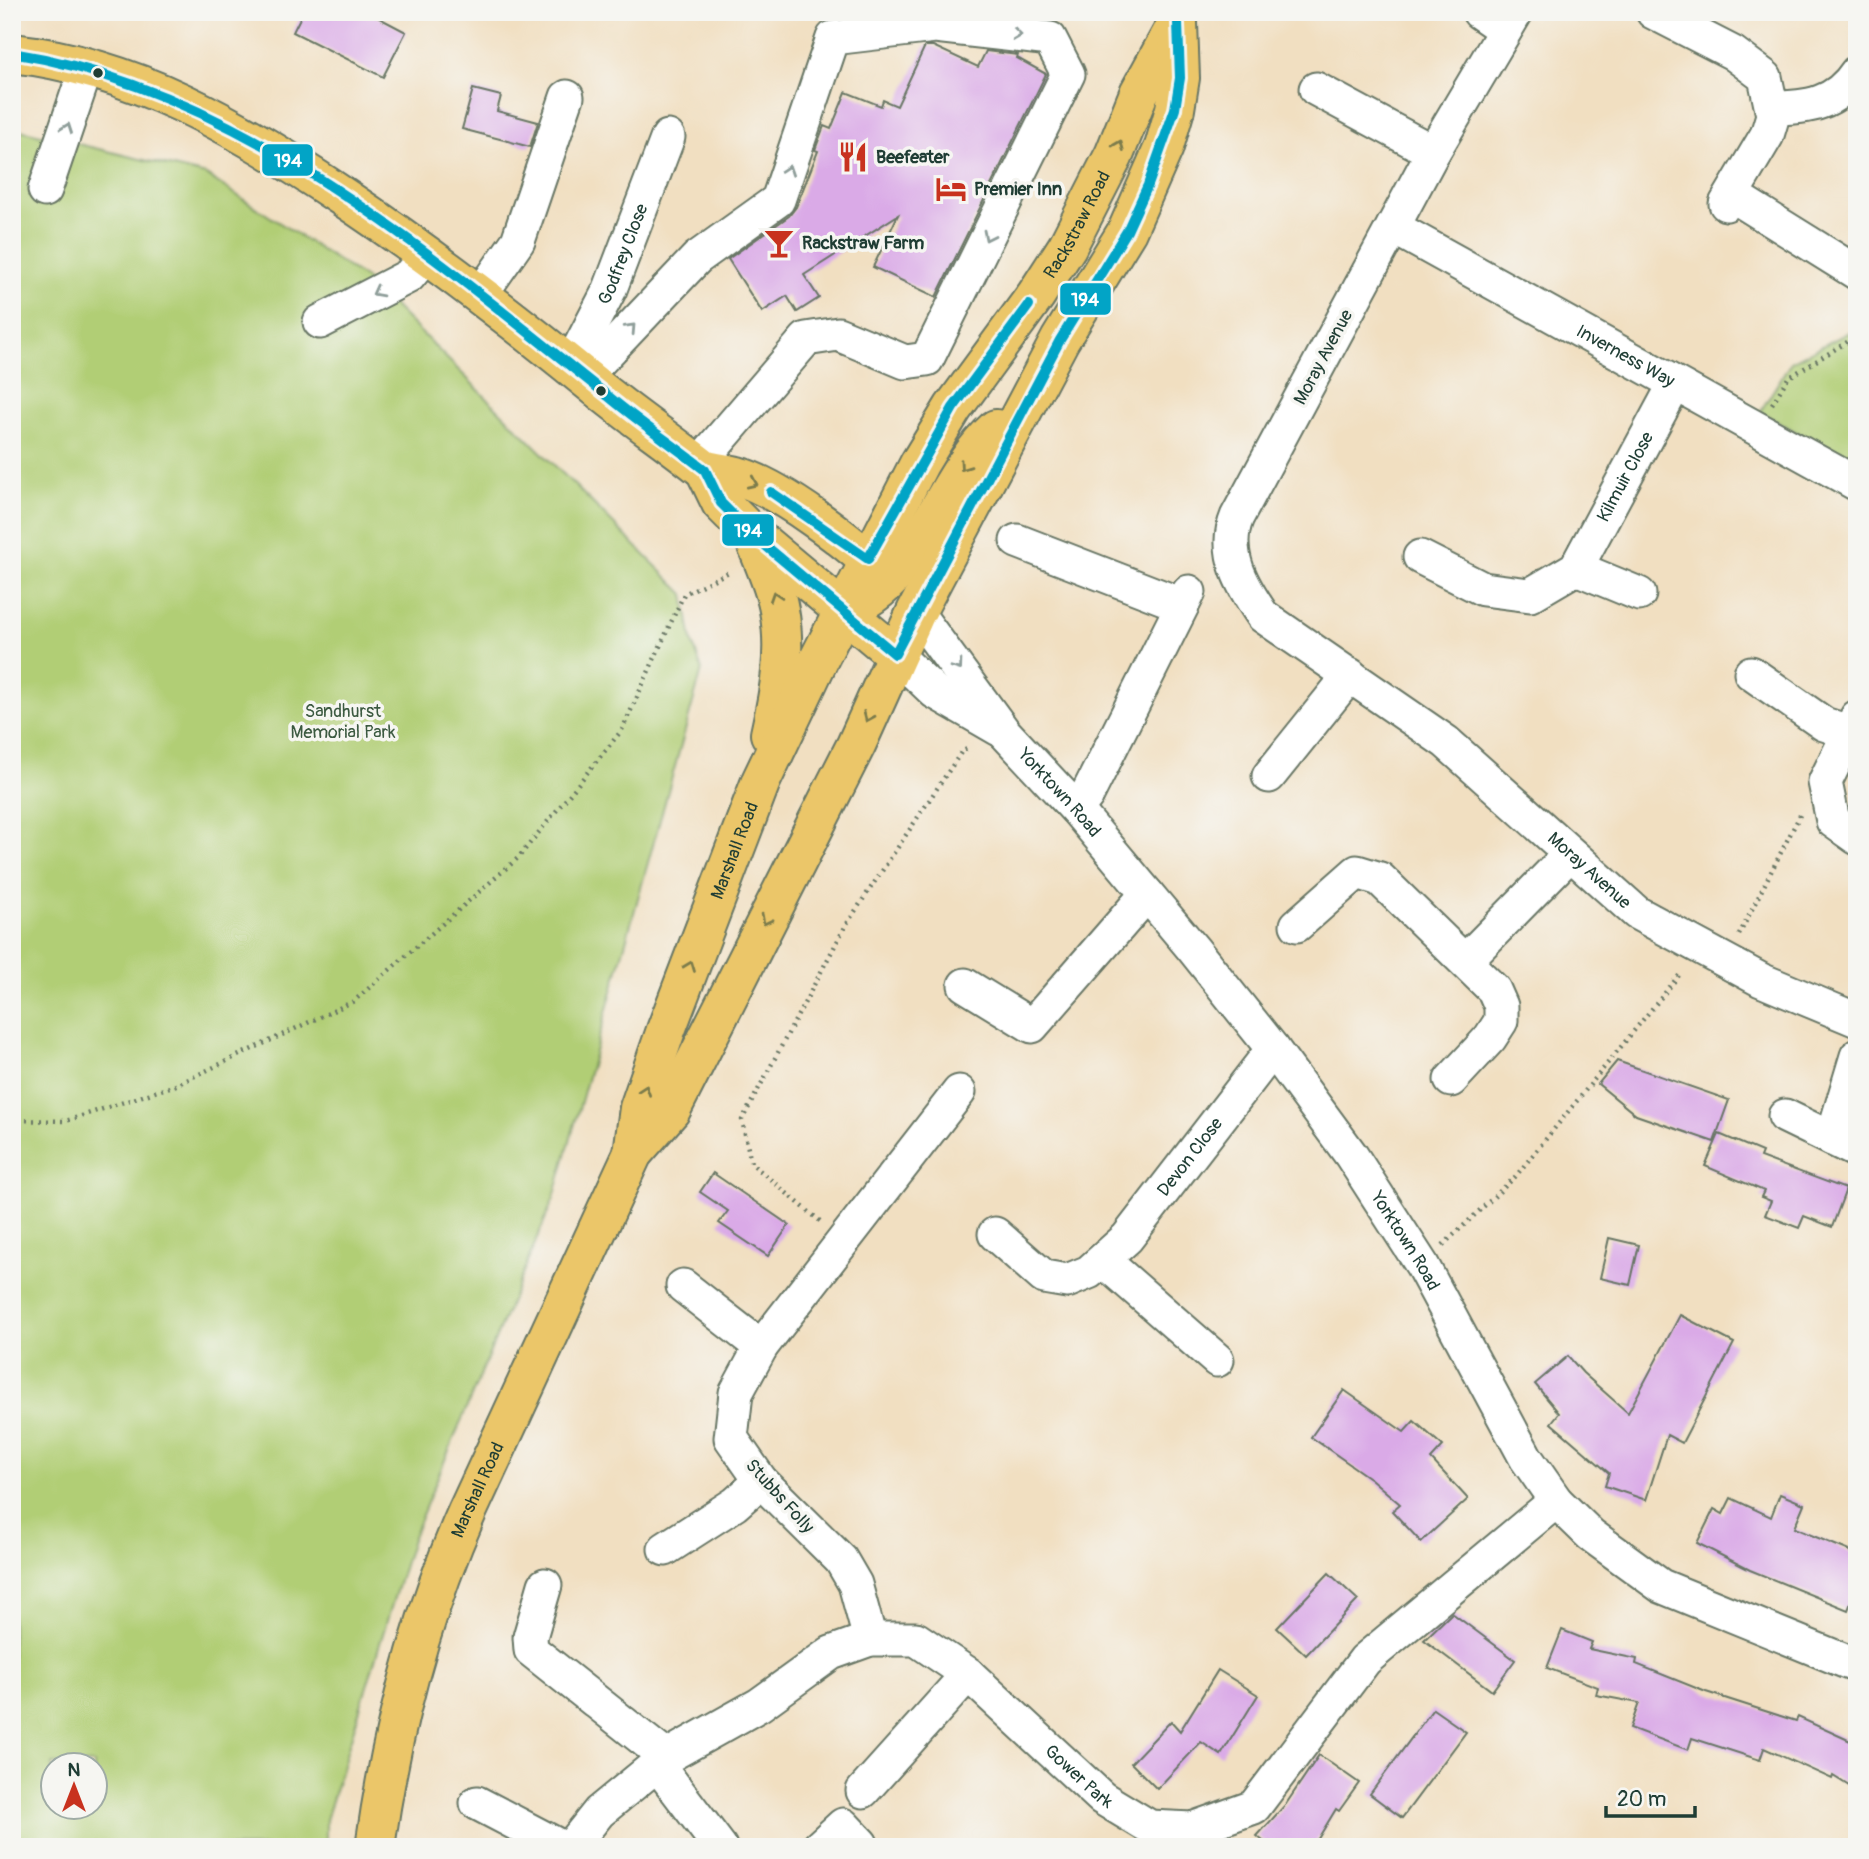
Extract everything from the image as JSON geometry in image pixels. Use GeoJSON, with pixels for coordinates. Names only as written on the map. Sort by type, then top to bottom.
{"type":"FeatureCollection","features":[{"type":"Feature","properties":{"kind":"main road","name":"Rackstraw Road"},"geometry":{"type":"LineString","coordinates":[[895,654],[1060,340],[1127,231],[1164,147],[1175,109],[1180,78],[1179,18]]}},
{"type":"Feature","properties":{"kind":"main road","name":"Rackstraw Road"},"geometry":{"type":"LineString","coordinates":[[878,570],[953,408],[1036,296],[1067,247],[1115,155],[1139,93],[1179,18]]}},
{"type":"Feature","properties":{"kind":"main road","name":"Yorktown Road"},"geometry":{"type":"LineString","coordinates":[[12,52],[88,66],[137,83],[243,133],[427,254],[701,467],[747,551],[843,610],[895,654]]}},
{"type":"Feature","properties":{"kind":"main road"},"geometry":{"type":"LineString","coordinates":[[878,570],[901,568],[950,486],[981,442],[1029,400]]}},
{"type":"Feature","properties":{"kind":"main road","name":"Yorktown Road"},"geometry":{"type":"LineString","coordinates":[[701,467],[738,476],[767,489],[878,570],[916,612]]}},
{"type":"Feature","properties":{"kind":"main road"},"geometry":{"type":"LineString","coordinates":[[747,551],[779,607],[782,646],[777,704],[761,781]]}},
{"type":"Feature","properties":{"kind":"main road","name":"Marshall Road"},"geometry":{"type":"LineString","coordinates":[[634,1153],[639,1108],[761,781],[843,610],[878,570]]}},
{"type":"Feature","properties":{"kind":"main road","name":"Marshall Road"},"geometry":{"type":"LineString","coordinates":[[375,1847],[402,1703],[445,1563],[634,1153],[671,1110],[856,745],[895,654]]}},
{"type":"Feature","properties":{"kind":"street"},"geometry":{"type":"LineString","coordinates":[[1653,12],[1750,64],[1765,77],[1772,108],[1767,135],[1729,199],[1857,273]]}},
{"type":"Feature","properties":{"kind":"street","name":"Moray Avenue"},"geometry":{"type":"LineString","coordinates":[[1500,18],[1394,227],[1232,529],[1236,569],[1245,590],[1263,616],[1446,742],[1637,913],[1761,980],[1857,1020]]}},
{"type":"Feature","properties":{"kind":"street"},"geometry":{"type":"LineString","coordinates":[[577,372],[696,258],[778,200],[833,38],[934,26],[1050,39],[1068,74],[927,359],[905,362],[838,334],[806,339],[701,467]]}},
{"type":"Feature","properties":{"kind":"street"},"geometry":{"type":"LineString","coordinates":[[45,190],[88,66]]}},
{"type":"Feature","properties":{"kind":"street"},"geometry":{"type":"LineString","coordinates":[[1772,108],[1828,102],[1840,93],[1857,72]]}},
{"type":"Feature","properties":{"kind":"street"},"geometry":{"type":"LineString","coordinates":[[1316,89],[1433,152]]}},
{"type":"Feature","properties":{"kind":"street"},"geometry":{"type":"LineString","coordinates":[[481,295],[517,241],[567,97]]}},
{"type":"Feature","properties":{"kind":"street","name":"Godfrey Close"},"geometry":{"type":"LineString","coordinates":[[577,372],[668,137]]}},
{"type":"Feature","properties":{"kind":"street","name":"Inverness Way"},"geometry":{"type":"LineString","coordinates":[[1394,227],[1857,484]]}},
{"type":"Feature","properties":{"kind":"street"},"geometry":{"type":"LineString","coordinates":[[320,322],[408,276],[427,254]]}},
{"type":"Feature","properties":{"kind":"street","name":"Kilmuir Close"},"geometry":{"type":"LineString","coordinates":[[1576,568],[1675,384]]}},
{"type":"Feature","properties":{"kind":"street"},"geometry":{"type":"LineString","coordinates":[[1017,541],[1186,598],[1087,795],[1076,809]]}},
{"type":"Feature","properties":{"kind":"street"},"geometry":{"type":"LineString","coordinates":[[1420,557],[1483,589],[1530,595],[1576,568],[1639,594]]}},
{"type":"Feature","properties":{"kind":"street","name":"Yorktown Road"},"geometry":{"type":"LineString","coordinates":[[916,612],[1004,732],[1076,809],[1147,894],[1273,1049],[1351,1155],[1422,1265],[1526,1458],[1556,1500],[1591,1535],[1661,1586],[1857,1665]]}},
{"type":"Feature","properties":{"kind":"street","name":"Yorktown Road"},"geometry":{"type":"LineString","coordinates":[[895,654],[934,692],[973,717],[1004,732]]}},
{"type":"Feature","properties":{"kind":"street"},"geometry":{"type":"LineString","coordinates":[[1751,673],[1824,724],[1853,725],[1825,782],[1833,821],[1857,838]]}},
{"type":"Feature","properties":{"kind":"street"},"geometry":{"type":"LineString","coordinates":[[1269,776],[1350,675]]}},
{"type":"Feature","properties":{"kind":"street"},"geometry":{"type":"LineString","coordinates":[[1465,961],[1570,854]]}},
{"type":"Feature","properties":{"kind":"street"},"geometry":{"type":"LineString","coordinates":[[1297,925],[1357,872],[1380,878],[1494,990],[1501,1006],[1501,1021],[1490,1038],[1451,1080]]}},
{"type":"Feature","properties":{"kind":"street"},"geometry":{"type":"LineString","coordinates":[[965,985],[1032,1026],[1147,894]]}},
{"type":"Feature","properties":{"kind":"street","name":"Devon Close"},"geometry":{"type":"LineString","coordinates":[[995,1234],[1044,1277],[1067,1281],[1104,1261],[1127,1238],[1273,1049]]}},
{"type":"Feature","properties":{"kind":"street"},"geometry":{"type":"LineString","coordinates":[[1785,1116],[1844,1145],[1857,1056]]}},
{"type":"Feature","properties":{"kind":"street","name":"Stubbs Folly"},"geometry":{"type":"LineString","coordinates":[[870,1639],[855,1584],[841,1560],[761,1480],[731,1438],[736,1393],[761,1347],[959,1091]]}},
{"type":"Feature","properties":{"kind":"street"},"geometry":{"type":"LineString","coordinates":[[1104,1261],[1217,1360]]}},
{"type":"Feature","properties":{"kind":"street"},"geometry":{"type":"LineString","coordinates":[[683,1286],[761,1347]]}},
{"type":"Feature","properties":{"kind":"street"},"geometry":{"type":"LineString","coordinates":[[665,1549],[735,1504],[761,1480]]}},
{"type":"Feature","properties":{"kind":"street","name":"Gower Park"},"geometry":{"type":"LineString","coordinates":[[571,1847],[599,1812],[662,1760],[759,1705],[831,1653],[870,1639],[916,1639],[968,1674],[1102,1798],[1150,1827],[1200,1838],[1254,1807],[1365,1660],[1556,1500]]}},
{"type":"Feature","properties":{"kind":"street"},"geometry":{"type":"LineString","coordinates":[[545,1585],[530,1637],[531,1650],[662,1760],[720,1847]]}},
{"type":"Feature","properties":{"kind":"street"},"geometry":{"type":"LineString","coordinates":[[863,1791],[968,1674]]}},
{"type":"Feature","properties":{"kind":"street"},"geometry":{"type":"LineString","coordinates":[[477,1803],[549,1840]]}},
{"type":"Feature","properties":{"kind":"street"},"geometry":{"type":"LineString","coordinates":[[819,1847],[843,1825],[861,1844]]}},
{"type":"Feature","properties":{"kind":"path"},"geometry":{"type":"LineString","coordinates":[[1758,427],[1788,378],[1857,336]]}},
{"type":"Feature","properties":{"kind":"path"},"geometry":{"type":"LineString","coordinates":[[12,1120],[66,1121],[176,1084],[354,1001],[519,858],[622,730],[684,594],[747,551]]}},
{"type":"Feature","properties":{"kind":"path"},"geometry":{"type":"LineString","coordinates":[[845,1241],[751,1163],[743,1121],[846,925],[920,812],[962,751],[1004,732]]}},
{"type":"Feature","properties":{"kind":"path"},"geometry":{"type":"LineString","coordinates":[[1726,961],[1805,805],[1825,782]]}},
{"type":"Feature","properties":{"kind":"path"},"geometry":{"type":"LineString","coordinates":[[1422,1265],[1515,1177],[1679,977],[1697,945]]}},
{"type":"Feature","properties":{"kind":"green space","name":"Sandhurst Memorial Park"},"geometry":{"type":"Polygon","coordinates":[[[12,128],[206,175],[369,281],[684,594],[692,641],[702,670],[554,1198],[412,1539],[326,1820],[326,1847],[12,1847],[12,128]]]}},
{"type":"Feature","properties":{"kind":"green space"},"geometry":{"type":"Polygon","coordinates":[[[1857,328],[1857,465],[1760,412],[1791,362],[1857,328]]]}},
{"type":"Feature","properties":{"kind":"building"},"geometry":{"type":"Polygon","coordinates":[[[303,12],[368,12],[406,32],[383,77],[293,32],[303,12]]]}},
{"type":"Feature","properties":{"kind":"building"},"geometry":{"type":"Polygon","coordinates":[[[925,46],[933,46],[978,67],[986,51],[1018,55],[1017,58],[1046,74],[936,297],[873,267],[898,215],[804,275],[819,298],[797,312],[787,296],[762,312],[728,259],[789,216],[796,207],[818,151],[815,150],[824,126],[831,129],[846,92],[881,106],[883,100],[897,106],[925,46]]]}},
{"type":"Feature","properties":{"kind":"building"},"geometry":{"type":"Polygon","coordinates":[[[473,89],[501,96],[497,111],[538,122],[530,147],[462,129],[473,89]]]}},
{"type":"Feature","properties":{"kind":"building"},"geometry":{"type":"Polygon","coordinates":[[[1617,1061],[1729,1100],[1714,1142],[1636,1115],[1598,1084],[1617,1061]]]}},
{"type":"Feature","properties":{"kind":"building"},"geometry":{"type":"Polygon","coordinates":[[[1719,1134],[1762,1152],[1760,1157],[1846,1189],[1832,1227],[1804,1216],[1799,1228],[1765,1215],[1771,1201],[1761,1197],[1764,1191],[1705,1166],[1719,1134]]]}},
{"type":"Feature","properties":{"kind":"building"},"geometry":{"type":"Polygon","coordinates":[[[713,1173],[789,1225],[768,1256],[719,1223],[728,1211],[700,1192],[713,1173]]]}},
{"type":"Feature","properties":{"kind":"building"},"geometry":{"type":"Polygon","coordinates":[[[1609,1238],[1639,1245],[1630,1285],[1600,1278],[1609,1238]]]}},
{"type":"Feature","properties":{"kind":"building"},"geometry":{"type":"Polygon","coordinates":[[[1680,1315],[1734,1343],[1682,1443],[1667,1435],[1646,1500],[1605,1486],[1609,1473],[1551,1423],[1559,1413],[1535,1384],[1568,1356],[1628,1413],[1680,1315]]]}},
{"type":"Feature","properties":{"kind":"building"},"geometry":{"type":"Polygon","coordinates":[[[1344,1390],[1404,1432],[1414,1421],[1443,1446],[1431,1459],[1468,1499],[1421,1542],[1392,1511],[1400,1504],[1371,1479],[1311,1437],[1344,1390]]]}},
{"type":"Feature","properties":{"kind":"building"},"geometry":{"type":"Polygon","coordinates":[[[1780,1494],[1804,1504],[1794,1528],[1857,1554],[1857,1587],[1848,1610],[1750,1570],[1697,1543],[1714,1509],[1723,1514],[1731,1498],[1771,1517],[1780,1494]]]}},
{"type":"Feature","properties":{"kind":"building"},"geometry":{"type":"Polygon","coordinates":[[[1329,1573],[1358,1600],[1306,1655],[1277,1628],[1329,1573]]]}},
{"type":"Feature","properties":{"kind":"building"},"geometry":{"type":"Polygon","coordinates":[[[1452,1613],[1515,1660],[1492,1691],[1424,1640],[1452,1613]]]}},
{"type":"Feature","properties":{"kind":"building"},"geometry":{"type":"Polygon","coordinates":[[[1562,1630],[1592,1642],[1589,1649],[1637,1659],[1636,1664],[1706,1692],[1796,1721],[1798,1717],[1857,1744],[1857,1791],[1833,1776],[1832,1779],[1764,1748],[1760,1760],[1692,1738],[1688,1750],[1630,1728],[1639,1703],[1596,1695],[1598,1687],[1547,1668],[1562,1630]]]}},
{"type":"Feature","properties":{"kind":"building"},"geometry":{"type":"Polygon","coordinates":[[[1218,1670],[1258,1695],[1221,1755],[1201,1742],[1157,1789],[1131,1763],[1171,1721],[1180,1731],[1218,1670]]]}},
{"type":"Feature","properties":{"kind":"building"},"geometry":{"type":"Polygon","coordinates":[[[1433,1709],[1466,1732],[1402,1818],[1370,1794],[1433,1709]]]}},
{"type":"Feature","properties":{"kind":"building"},"geometry":{"type":"Polygon","coordinates":[[[1319,1755],[1359,1783],[1339,1811],[1336,1809],[1313,1847],[1270,1847],[1257,1836],[1286,1804],[1319,1755]]]}},
{"type":"Feature","properties":{"kind":"transit line","name":"194"},"geometry":{"type":"LineString","coordinates":[[12,53],[96,72],[177,102],[255,140],[402,235],[705,470],[721,503],[754,536],[895,654],[1060,340],[1127,231],[1148,185],[1175,109],[1180,78],[1178,23]]}},
{"type":"Feature","properties":{"kind":"transit line","name":"194"},"geometry":{"type":"LineString","coordinates":[[771,492],[868,559],[953,408],[1029,305]]}},
{"type":"Feature","properties":{"kind":"place","name":"Beefeater"},"geometry":{"type":"Point","coordinates":[853,157]}},
{"type":"Feature","properties":{"kind":"place","name":"Premier Inn"},"geometry":{"type":"Point","coordinates":[951,189]}},
{"type":"Feature","properties":{"kind":"place","name":"Rackstraw Farm"},"geometry":{"type":"Point","coordinates":[779,243]}}]}
